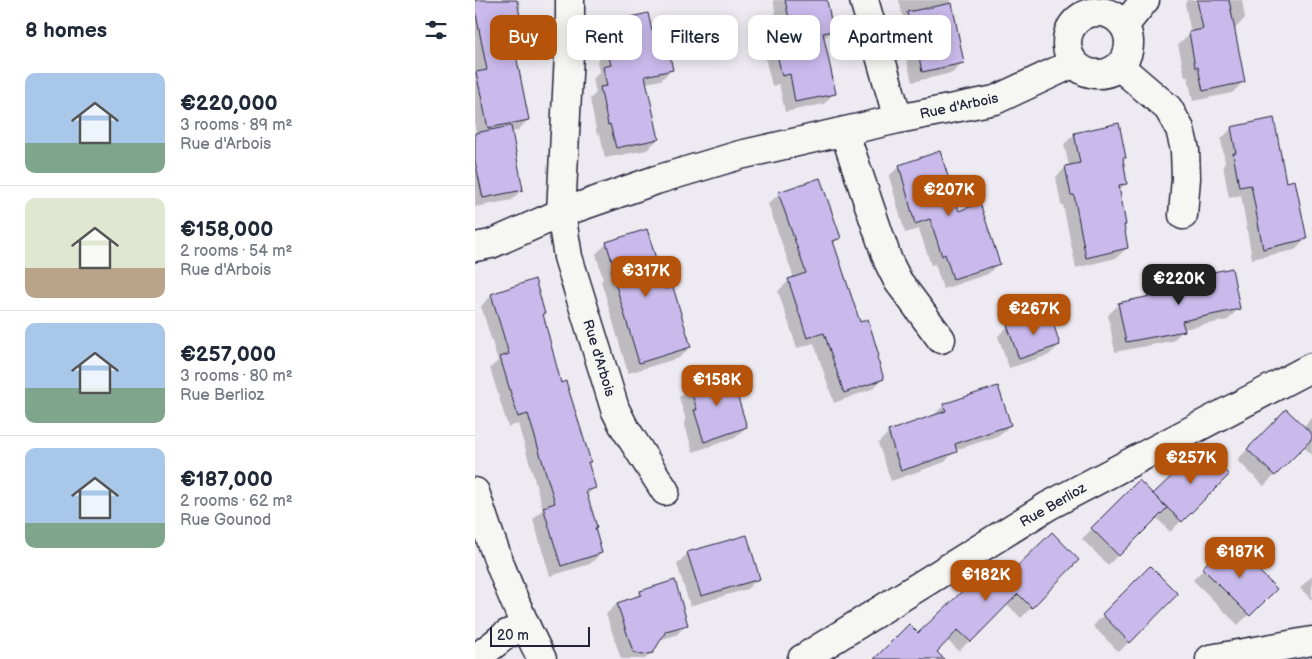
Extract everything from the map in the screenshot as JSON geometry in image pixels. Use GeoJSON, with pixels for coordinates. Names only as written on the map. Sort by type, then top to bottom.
{"type":"FeatureCollection","features":[{"type":"Feature","properties":{"kind":"street","name":"Rue d'Arbois"},"geometry":{"type":"LineString","coordinates":[[570,0],[561,213],[568,257],[615,409],[623,426],[665,491]]}},
{"type":"Feature","properties":{"kind":"street"},"geometry":{"type":"LineString","coordinates":[[864,0],[898,119]]}},
{"type":"Feature","properties":{"kind":"street"},"geometry":{"type":"LineString","coordinates":[[1124,26],[1145,0]]}},
{"type":"Feature","properties":{"kind":"street"},"geometry":{"type":"LineString","coordinates":[[1099,12],[1113,16],[1124,26],[1129,39],[1127,54],[1119,66],[1104,74],[1087,72],[1074,63],[1067,50],[1067,36],[1073,23],[1085,14],[1099,12]]}},
{"type":"Feature","properties":{"kind":"street","name":"Rue d'Arbois"},"geometry":{"type":"LineString","coordinates":[[475,247],[491,244],[561,213],[656,180],[740,155],[898,119],[995,100],[1074,63]]}},
{"type":"Feature","properties":{"kind":"street"},"geometry":{"type":"LineString","coordinates":[[1119,66],[1168,108],[1180,129],[1185,150],[1186,178],[1183,215]]}},
{"type":"Feature","properties":{"kind":"street"},"geometry":{"type":"LineString","coordinates":[[844,131],[888,261],[898,281],[941,339]]}},
{"type":"Feature","properties":{"kind":"street","name":"Rue Berlioz"},"geometry":{"type":"LineString","coordinates":[[802,659],[1048,506],[1312,367]]}},
{"type":"Feature","properties":{"kind":"street"},"geometry":{"type":"LineString","coordinates":[[475,492],[487,531],[525,627],[541,659]]}},
{"type":"Feature","properties":{"kind":"street"},"geometry":{"type":"LineString","coordinates":[[475,659],[507,634],[525,627]]}},
{"type":"Feature","properties":{"kind":"street"},"geometry":{"type":"LineString","coordinates":[[1210,659],[1312,641]]}},
{"type":"Feature","properties":{"kind":"building"},"geometry":{"type":"Polygon","coordinates":[[[475,0],[517,0],[520,15],[490,15],[490,60],[517,60],[529,120],[488,128],[476,72],[487,70],[475,9],[475,0]]]}},
{"type":"Feature","properties":{"kind":"building"},"geometry":{"type":"Polygon","coordinates":[[[785,0],[827,0],[830,16],[830,32],[823,33],[836,94],[795,102],[790,74],[782,76],[778,60],[820,60],[820,15],[788,15],[785,0]]]}},
{"type":"Feature","properties":{"kind":"building"},"geometry":{"type":"Polygon","coordinates":[[[1197,0],[1229,0],[1245,82],[1203,91],[1198,67],[1195,67],[1189,32],[1203,29],[1197,0]]]}},
{"type":"Feature","properties":{"kind":"building"},"geometry":{"type":"Polygon","coordinates":[[[952,3],[964,63],[922,72],[920,60],[951,60],[951,15],[908,15],[907,12],[952,3]]]}},
{"type":"Feature","properties":{"kind":"building"},"geometry":{"type":"Polygon","coordinates":[[[648,13],[652,31],[652,60],[671,60],[673,70],[645,76],[659,139],[616,148],[610,124],[608,125],[600,87],[607,86],[603,67],[611,65],[610,60],[642,60],[642,15],[639,15],[648,13]]]}},
{"type":"Feature","properties":{"kind":"building"},"geometry":{"type":"Polygon","coordinates":[[[1274,118],[1286,182],[1295,180],[1307,239],[1263,249],[1251,185],[1239,187],[1233,153],[1236,153],[1231,127],[1274,118]]]}},
{"type":"Feature","properties":{"kind":"building"},"geometry":{"type":"Polygon","coordinates":[[[1119,123],[1126,158],[1123,158],[1127,184],[1119,185],[1128,248],[1086,258],[1074,195],[1071,195],[1065,166],[1080,163],[1074,133],[1119,123]]]}},
{"type":"Feature","properties":{"kind":"building"},"geometry":{"type":"Polygon","coordinates":[[[511,126],[523,190],[483,198],[475,161],[475,133],[511,126]]]}},
{"type":"Feature","properties":{"kind":"building"},"geometry":{"type":"Polygon","coordinates":[[[940,151],[959,211],[980,203],[1000,264],[953,279],[945,254],[942,256],[930,219],[915,224],[899,165],[940,151]]]}},
{"type":"Feature","properties":{"kind":"building"},"geometry":{"type":"Polygon","coordinates":[[[820,178],[841,238],[833,241],[860,322],[868,319],[884,379],[844,393],[824,333],[807,338],[788,279],[806,273],[778,192],[820,178]]]}},
{"type":"Feature","properties":{"kind":"building"},"geometry":{"type":"Polygon","coordinates":[[[647,229],[665,289],[673,287],[691,347],[639,363],[611,269],[614,268],[606,242],[647,229]]]}},
{"type":"Feature","properties":{"kind":"building"},"geometry":{"type":"Polygon","coordinates":[[[1232,268],[1240,309],[1182,321],[1185,331],[1126,342],[1118,303],[1178,290],[1176,280],[1232,268]]]}},
{"type":"Feature","properties":{"kind":"building"},"geometry":{"type":"Polygon","coordinates":[[[535,279],[561,383],[566,381],[591,462],[588,462],[596,488],[586,491],[597,527],[595,528],[602,553],[561,566],[543,507],[555,503],[528,414],[518,417],[500,357],[509,354],[491,294],[535,279]]]}},
{"type":"Feature","properties":{"kind":"building"},"geometry":{"type":"Polygon","coordinates":[[[1051,316],[1060,345],[1019,359],[1007,325],[1051,316]]]}},
{"type":"Feature","properties":{"kind":"building"},"geometry":{"type":"Polygon","coordinates":[[[730,372],[747,427],[704,442],[694,410],[697,410],[689,385],[730,372]]]}},
{"type":"Feature","properties":{"kind":"building"},"geometry":{"type":"Polygon","coordinates":[[[998,386],[1011,425],[955,444],[957,452],[901,471],[888,431],[946,411],[943,404],[998,386]]]}},
{"type":"Feature","properties":{"kind":"building"},"geometry":{"type":"Polygon","coordinates":[[[1286,409],[1312,434],[1312,439],[1275,476],[1247,449],[1286,409]]]}},
{"type":"Feature","properties":{"kind":"building"},"geometry":{"type":"Polygon","coordinates":[[[1202,447],[1229,475],[1182,522],[1153,494],[1202,447]]]}},
{"type":"Feature","properties":{"kind":"building"},"geometry":{"type":"Polygon","coordinates":[[[1139,480],[1167,508],[1119,556],[1091,528],[1139,480]]]}},
{"type":"Feature","properties":{"kind":"building"},"geometry":{"type":"Polygon","coordinates":[[[1052,532],[1079,560],[1032,608],[1018,594],[971,642],[958,630],[937,652],[944,659],[874,659],[909,624],[918,633],[989,566],[1014,590],[1004,579],[1052,532]]]}},
{"type":"Feature","properties":{"kind":"building"},"geometry":{"type":"Polygon","coordinates":[[[747,535],[760,579],[701,596],[687,552],[747,535]]]}},
{"type":"Feature","properties":{"kind":"building"},"geometry":{"type":"Polygon","coordinates":[[[1229,541],[1277,589],[1250,616],[1202,568],[1229,541]]]}},
{"type":"Feature","properties":{"kind":"building"},"geometry":{"type":"Polygon","coordinates":[[[1150,566],[1178,594],[1130,643],[1102,614],[1150,566]]]}},
{"type":"Feature","properties":{"kind":"building"},"geometry":{"type":"Polygon","coordinates":[[[675,580],[688,625],[666,631],[653,653],[643,655],[633,652],[617,603],[641,595],[640,591],[675,580]]]}}]}
